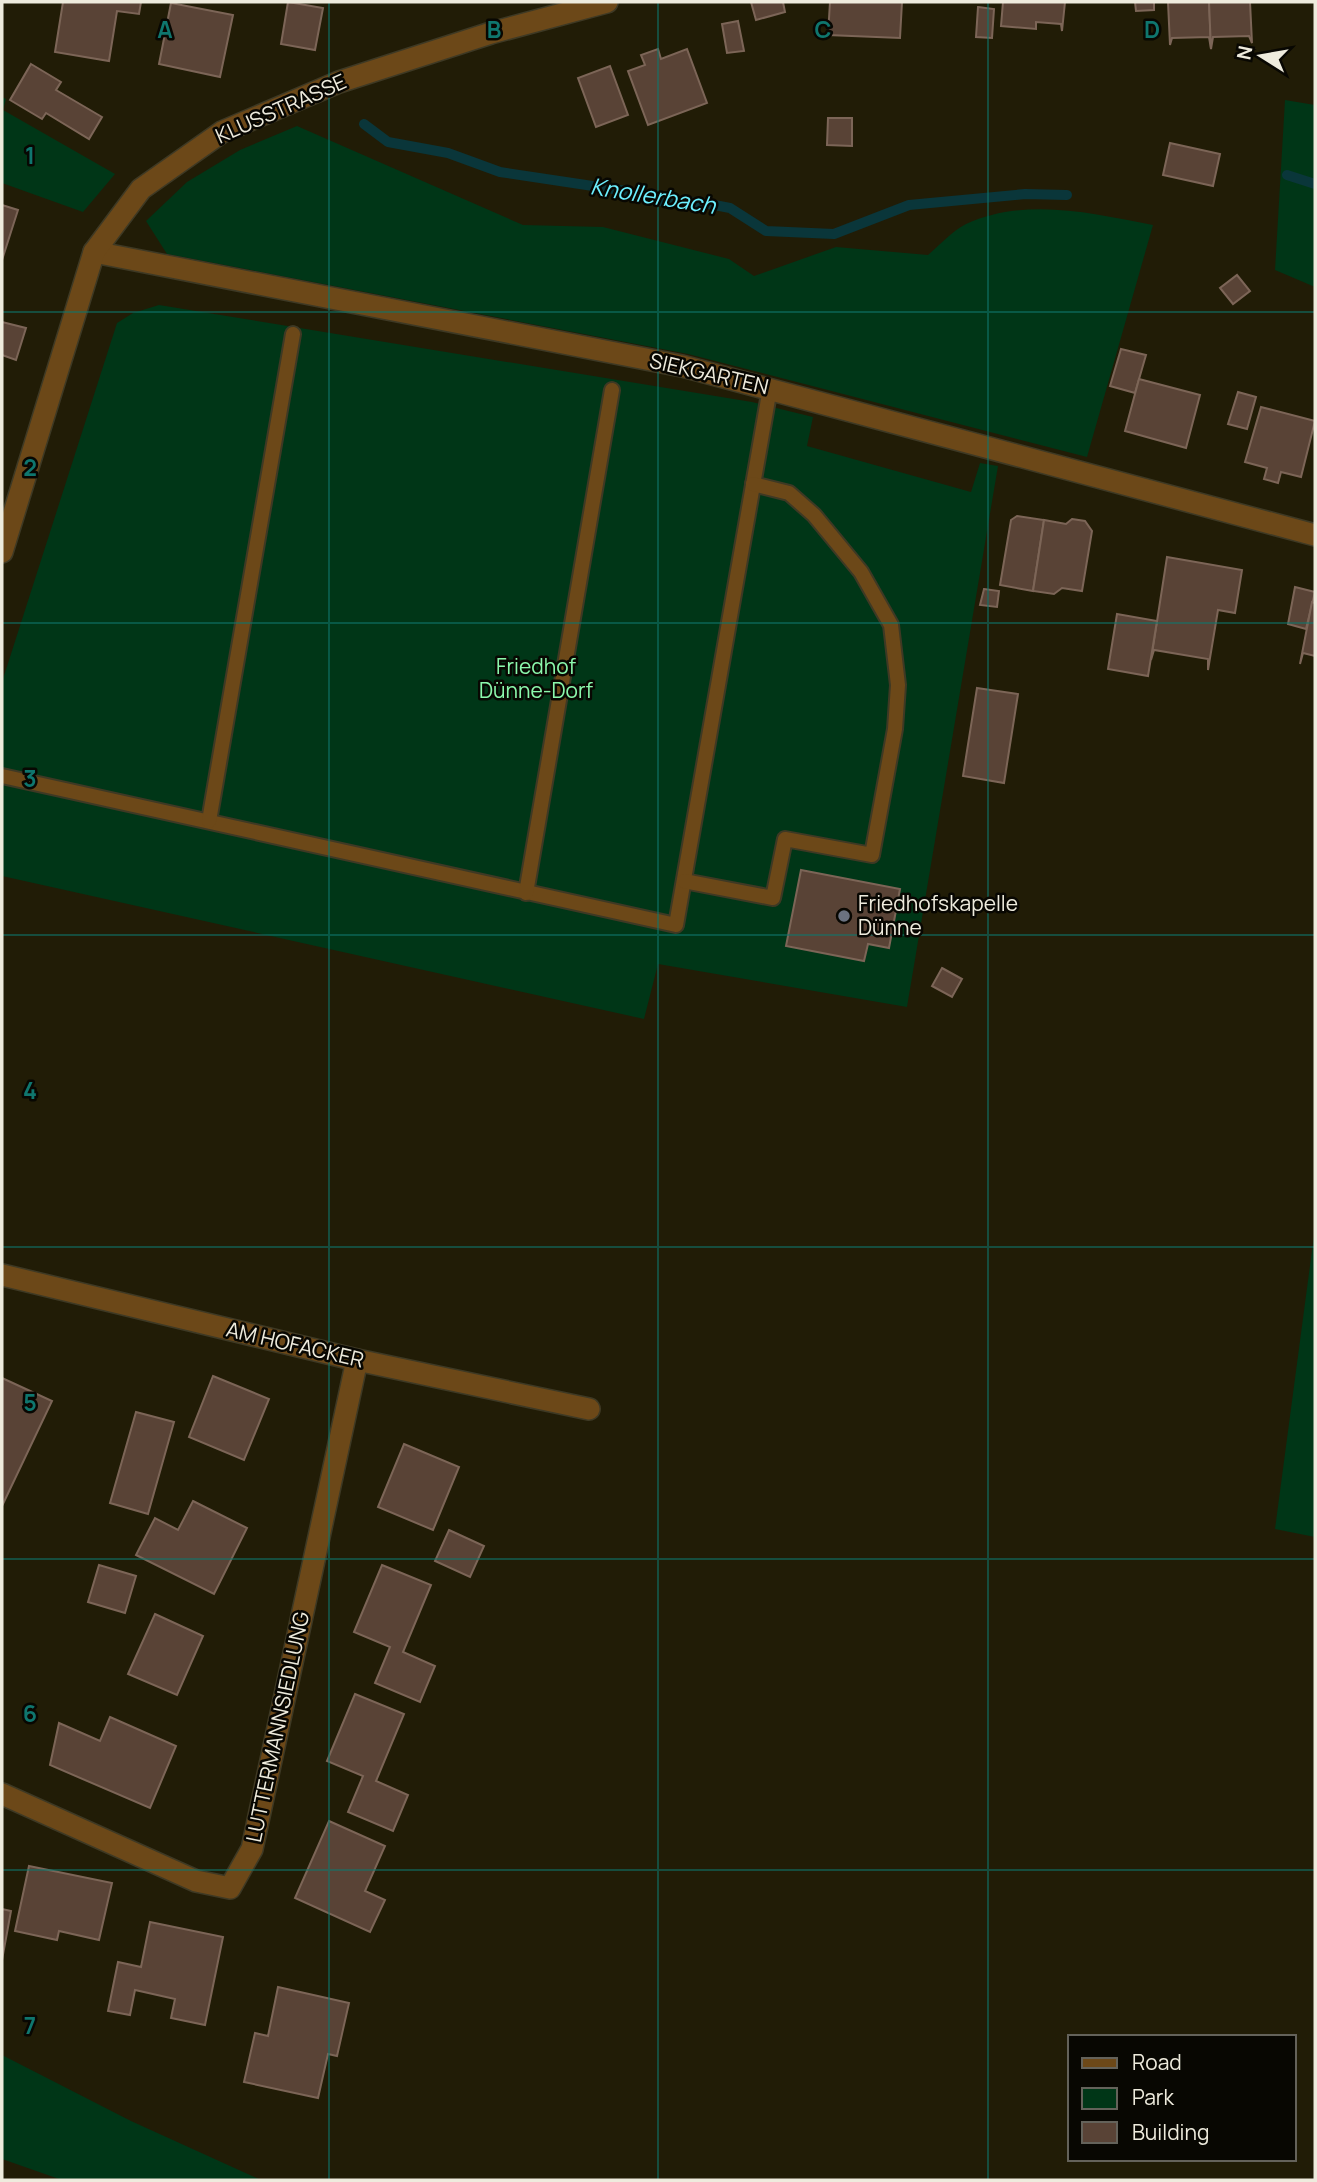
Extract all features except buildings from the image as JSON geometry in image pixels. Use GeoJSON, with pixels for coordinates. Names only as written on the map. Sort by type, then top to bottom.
{"type":"FeatureCollection","features":[{"type":"Feature","properties":{"kind":"street","name":"KLUSSTRASSE"},"geometry":{"type":"LineString","coordinates":[[2,551],[94,251],[141,189],[222,132],[339,82],[491,33],[607,2]]}},
{"type":"Feature","properties":{"kind":"street","name":"SIEKGARTEN"},"geometry":{"type":"LineString","coordinates":[[94,251],[682,366],[1315,535]]}},
{"type":"Feature","properties":{"kind":"street","name":"AM HOFACKER"},"geometry":{"type":"LineString","coordinates":[[2,1275],[357,1360],[589,1409]]}},
{"type":"Feature","properties":{"kind":"street","name":"LUTTERMANNSIEDLUNG"},"geometry":{"type":"LineString","coordinates":[[2,1794],[196,1881],[230,1888],[253,1849],[357,1360]]}},
{"type":"Feature","properties":{"kind":"lane"},"geometry":{"type":"LineString","coordinates":[[209,821],[293,334]]}},
{"type":"Feature","properties":{"kind":"lane"},"geometry":{"type":"LineString","coordinates":[[2,776],[676,925],[770,388]]}},
{"type":"Feature","properties":{"kind":"lane"},"geometry":{"type":"LineString","coordinates":[[526,893],[612,390]]}},
{"type":"Feature","properties":{"kind":"lane"},"geometry":{"type":"LineString","coordinates":[[684,881],[773,898],[785,839],[872,855],[895,729],[898,685],[891,625],[861,572],[814,515],[789,493],[753,484]]}},
{"type":"Feature","properties":{"kind":"green space"},"geometry":{"type":"Polygon","coordinates":[[[2,97],[6,99],[3,110],[115,174],[83,212],[2,183],[2,97]]]}},
{"type":"Feature","properties":{"kind":"green space"},"geometry":{"type":"Polygon","coordinates":[[[1285,100],[1315,105],[1315,287],[1275,270],[1285,100]]]}},
{"type":"Feature","properties":{"kind":"green space"},"geometry":{"type":"Polygon","coordinates":[[[297,126],[523,225],[603,227],[729,259],[754,276],[836,247],[928,255],[966,224],[1012,211],[1035,209],[1082,212],[1153,225],[1087,457],[688,354],[167,254],[146,221],[187,182],[240,150],[297,126]]]}},
{"type":"Feature","properties":{"kind":"green space","name":"Friedhof Dünne-Dorf"},"geometry":{"type":"Polygon","coordinates":[[[159,305],[752,402],[813,417],[807,446],[971,492],[980,463],[998,466],[907,1007],[658,964],[644,1019],[2,876],[2,682],[117,323],[133,313],[159,305]]]}},
{"type":"Feature","properties":{"kind":"green space"},"geometry":{"type":"Polygon","coordinates":[[[1315,1228],[1315,1537],[1275,1529],[1315,1228]]]}},
{"type":"Feature","properties":{"kind":"green space"},"geometry":{"type":"Polygon","coordinates":[[[2,2055],[131,2121],[261,2180],[62,2180],[2,2159],[2,2055]]]}},
{"type":"Feature","properties":{"kind":"waterway","name":"Knollerbach"},"geometry":{"type":"LineString","coordinates":[[364,124],[388,142],[448,153],[500,172],[626,191],[657,201],[704,203],[730,208],[766,231],[834,234],[909,205],[1025,194],[1067,195]]}},
{"type":"Feature","properties":{"kind":"waterway","name":"Knollerbach"},"geometry":{"type":"LineString","coordinates":[[1287,175],[1315,184]]}},
{"type":"Feature","properties":{"kind":"place","name":"Friedhofskapelle Dünne"},"geometry":{"type":"Point","coordinates":[844,916]}}]}
